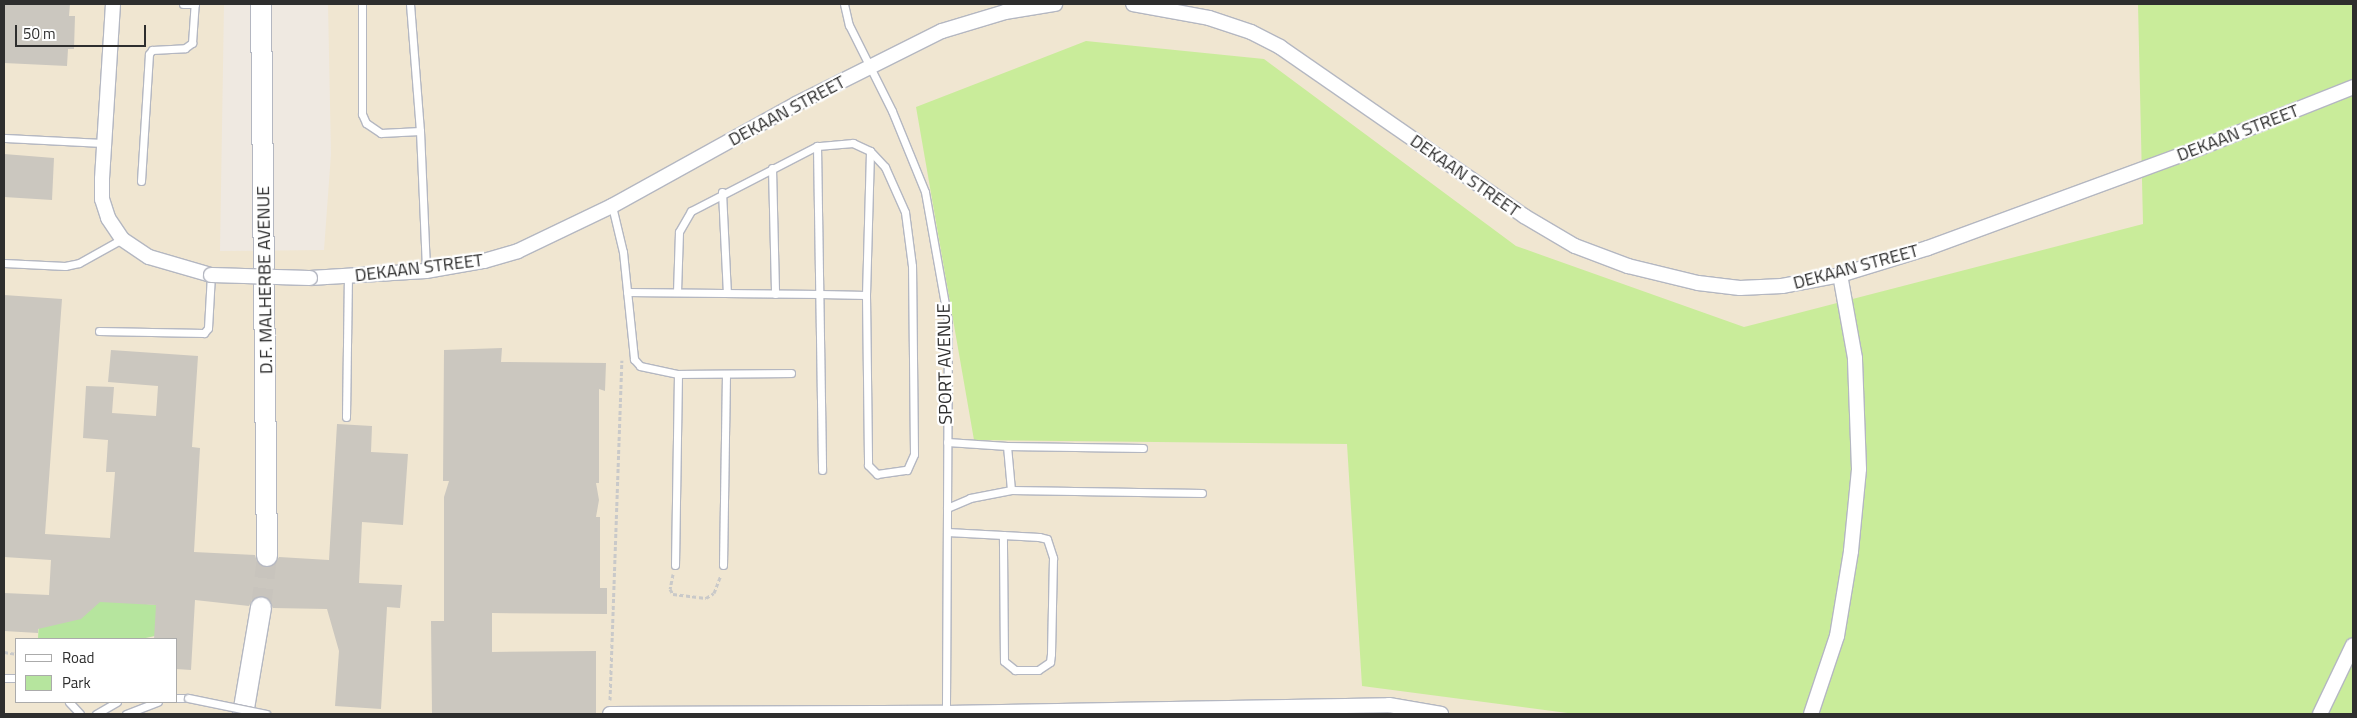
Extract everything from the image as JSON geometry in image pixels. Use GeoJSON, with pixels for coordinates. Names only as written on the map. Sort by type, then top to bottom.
{"type":"FeatureCollection","features":[{"type":"Feature","properties":{"kind":"street","name":"DEKAAN STREET"},"geometry":{"type":"LineString","coordinates":[[113,4],[102,199],[108,218],[122,239],[149,257],[211,274],[310,278],[426,271],[484,261],[518,251],[612,206],[796,104],[942,31],[973,20],[1055,4]]}},
{"type":"Feature","properties":{"kind":"street","name":"D.F. MALHERBE AVENUE"},"geometry":{"type":"LineString","coordinates":[[261,4],[267,556]]}},
{"type":"Feature","properties":{"kind":"street","name":"DEKAAN STREET"},"geometry":{"type":"LineString","coordinates":[[1133,4],[1209,18],[1251,32],[1280,47],[1524,216],[1576,246],[1602,256],[1689,281],[1740,288],[1782,286],[1840,275],[2000,223],[2353,86]]}},
{"type":"Feature","properties":{"kind":"street"},"geometry":{"type":"LineString","coordinates":[[1811,714],[1837,636],[1851,551],[1859,469],[1855,358],[1840,275]]}},
{"type":"Feature","properties":{"kind":"street"},"geometry":{"type":"LineString","coordinates":[[243,714],[261,608]]}},
{"type":"Feature","properties":{"kind":"street"},"geometry":{"type":"LineString","coordinates":[[2320,714],[2353,645]]}},
{"type":"Feature","properties":{"kind":"street"},"geometry":{"type":"LineString","coordinates":[[610,714],[946,714],[1389,705],[1441,714]]}},
{"type":"Feature","properties":{"kind":"lane"},"geometry":{"type":"LineString","coordinates":[[141,181],[149,54],[152,50],[185,48],[192,44],[195,4],[183,4]]}},
{"type":"Feature","properties":{"kind":"lane"},"geometry":{"type":"LineString","coordinates":[[362,4],[362,114],[366,123],[381,133],[420,132]]}},
{"type":"Feature","properties":{"kind":"lane"},"geometry":{"type":"LineString","coordinates":[[410,4],[420,132],[426,271]]}},
{"type":"Feature","properties":{"kind":"lane","name":"SPORT AVENUE"},"geometry":{"type":"LineString","coordinates":[[844,4],[849,25],[871,68],[925,192],[939,260],[948,321],[946,714]]}},
{"type":"Feature","properties":{"kind":"lane"},"geometry":{"type":"LineString","coordinates":[[4,138],[104,143]]}},
{"type":"Feature","properties":{"kind":"lane"},"geometry":{"type":"LineString","coordinates":[[677,292],[683,222],[690,211],[722,192],[817,146],[852,143],[870,150],[885,166],[902,205],[912,266],[914,454],[906,470],[899,473],[877,474],[868,465],[866,295],[870,150]]}},
{"type":"Feature","properties":{"kind":"lane"},"geometry":{"type":"LineString","coordinates":[[817,146],[822,470]]}},
{"type":"Feature","properties":{"kind":"lane"},"geometry":{"type":"LineString","coordinates":[[772,168],[775,294]]}},
{"type":"Feature","properties":{"kind":"lane"},"geometry":{"type":"LineString","coordinates":[[722,192],[727,293]]}},
{"type":"Feature","properties":{"kind":"lane"},"geometry":{"type":"LineString","coordinates":[[612,206],[623,252],[634,359],[640,366],[678,374],[791,373]]}},
{"type":"Feature","properties":{"kind":"lane"},"geometry":{"type":"LineString","coordinates":[[4,263],[50,266],[79,262],[122,239]]}},
{"type":"Feature","properties":{"kind":"lane"},"geometry":{"type":"LineString","coordinates":[[99,331],[204,333],[208,328],[211,274]]}},
{"type":"Feature","properties":{"kind":"lane"},"geometry":{"type":"LineString","coordinates":[[346,417],[348,277]]}},
{"type":"Feature","properties":{"kind":"lane"},"geometry":{"type":"LineString","coordinates":[[627,292],[866,295]]}},
{"type":"Feature","properties":{"kind":"lane"},"geometry":{"type":"LineString","coordinates":[[675,565],[678,374]]}},
{"type":"Feature","properties":{"kind":"lane"},"geometry":{"type":"LineString","coordinates":[[723,565],[726,374]]}},
{"type":"Feature","properties":{"kind":"lane"},"geometry":{"type":"LineString","coordinates":[[947,442],[1007,446],[1143,448]]}},
{"type":"Feature","properties":{"kind":"lane"},"geometry":{"type":"LineString","coordinates":[[1007,446],[1011,490]]}},
{"type":"Feature","properties":{"kind":"lane"},"geometry":{"type":"LineString","coordinates":[[947,508],[970,498],[1011,490],[1202,493]]}},
{"type":"Feature","properties":{"kind":"lane"},"geometry":{"type":"LineString","coordinates":[[946,532],[1003,535],[1039,537],[1047,539],[1051,546],[1051,654],[1050,662],[1038,670],[1015,670],[1004,661],[1003,535]]}},
{"type":"Feature","properties":{"kind":"lane"},"geometry":{"type":"LineString","coordinates":[[178,698],[188,698],[266,714]]}},
{"type":"Feature","properties":{"kind":"lane"},"geometry":{"type":"LineString","coordinates":[[69,703],[80,714]]}},
{"type":"Feature","properties":{"kind":"lane"},"geometry":{"type":"LineString","coordinates":[[96,714],[115,703]]}},
{"type":"Feature","properties":{"kind":"lane"},"geometry":{"type":"LineString","coordinates":[[126,714],[155,703]]}},
{"type":"Feature","properties":{"kind":"path"},"geometry":{"type":"LineString","coordinates":[[610,714],[619,370],[630,325]]}},
{"type":"Feature","properties":{"kind":"path"},"geometry":{"type":"LineString","coordinates":[[675,565],[670,589],[673,594],[706,598],[719,587],[723,565]]}},
{"type":"Feature","properties":{"kind":"shaded area"},"geometry":{"type":"Polygon","coordinates":[[[4,4],[224,4],[220,251],[324,250],[331,154],[328,4],[2353,4],[2353,714],[4,714],[4,4]]]}},
{"type":"Feature","properties":{"kind":"green space"},"geometry":{"type":"Polygon","coordinates":[[[2138,4],[2353,4],[2353,714],[1575,714],[1362,686],[1347,444],[974,440],[916,107],[1086,41],[1264,59],[1516,246],[1744,327],[2143,224],[2138,4]]]}},
{"type":"Feature","properties":{"kind":"green space"},"geometry":{"type":"Polygon","coordinates":[[[40,595],[158,605],[155,636],[146,638],[38,638],[40,595]]]}},
{"type":"Feature","properties":{"kind":"building"},"geometry":{"type":"Polygon","coordinates":[[[4,4],[70,4],[69,16],[75,16],[74,49],[68,49],[67,66],[4,63],[4,4]]]}},
{"type":"Feature","properties":{"kind":"building"},"geometry":{"type":"Polygon","coordinates":[[[4,154],[54,158],[52,200],[4,197],[4,154]]]}},
{"type":"Feature","properties":{"kind":"building"},"geometry":{"type":"Polygon","coordinates":[[[4,295],[62,299],[45,534],[110,538],[115,472],[106,472],[108,440],[83,438],[86,386],[114,387],[112,413],[156,416],[158,386],[108,382],[111,350],[198,356],[192,447],[200,448],[194,552],[255,555],[257,562],[267,568],[273,566],[279,557],[329,560],[337,424],[372,426],[371,452],[408,454],[403,525],[362,522],[359,583],[402,585],[400,608],[387,607],[381,709],[335,706],[339,651],[327,609],[273,608],[269,599],[262,596],[252,600],[249,606],[195,600],[191,670],[178,669],[178,638],[154,638],[156,605],[100,602],[81,619],[38,629],[38,633],[4,631],[4,593],[49,595],[51,560],[4,557],[4,295]]]}},
{"type":"Feature","properties":{"kind":"building"},"geometry":{"type":"Polygon","coordinates":[[[502,348],[501,362],[606,363],[605,391],[599,389],[599,483],[596,483],[599,500],[596,517],[600,517],[600,588],[607,588],[607,614],[492,613],[492,652],[596,651],[596,714],[432,714],[431,621],[444,621],[444,497],[449,481],[443,481],[444,350],[502,348]]]}},
{"type":"Feature","properties":{"kind":"tunnel"},"geometry":{"type":"LineString","coordinates":[[261,608],[267,556]]}}]}
